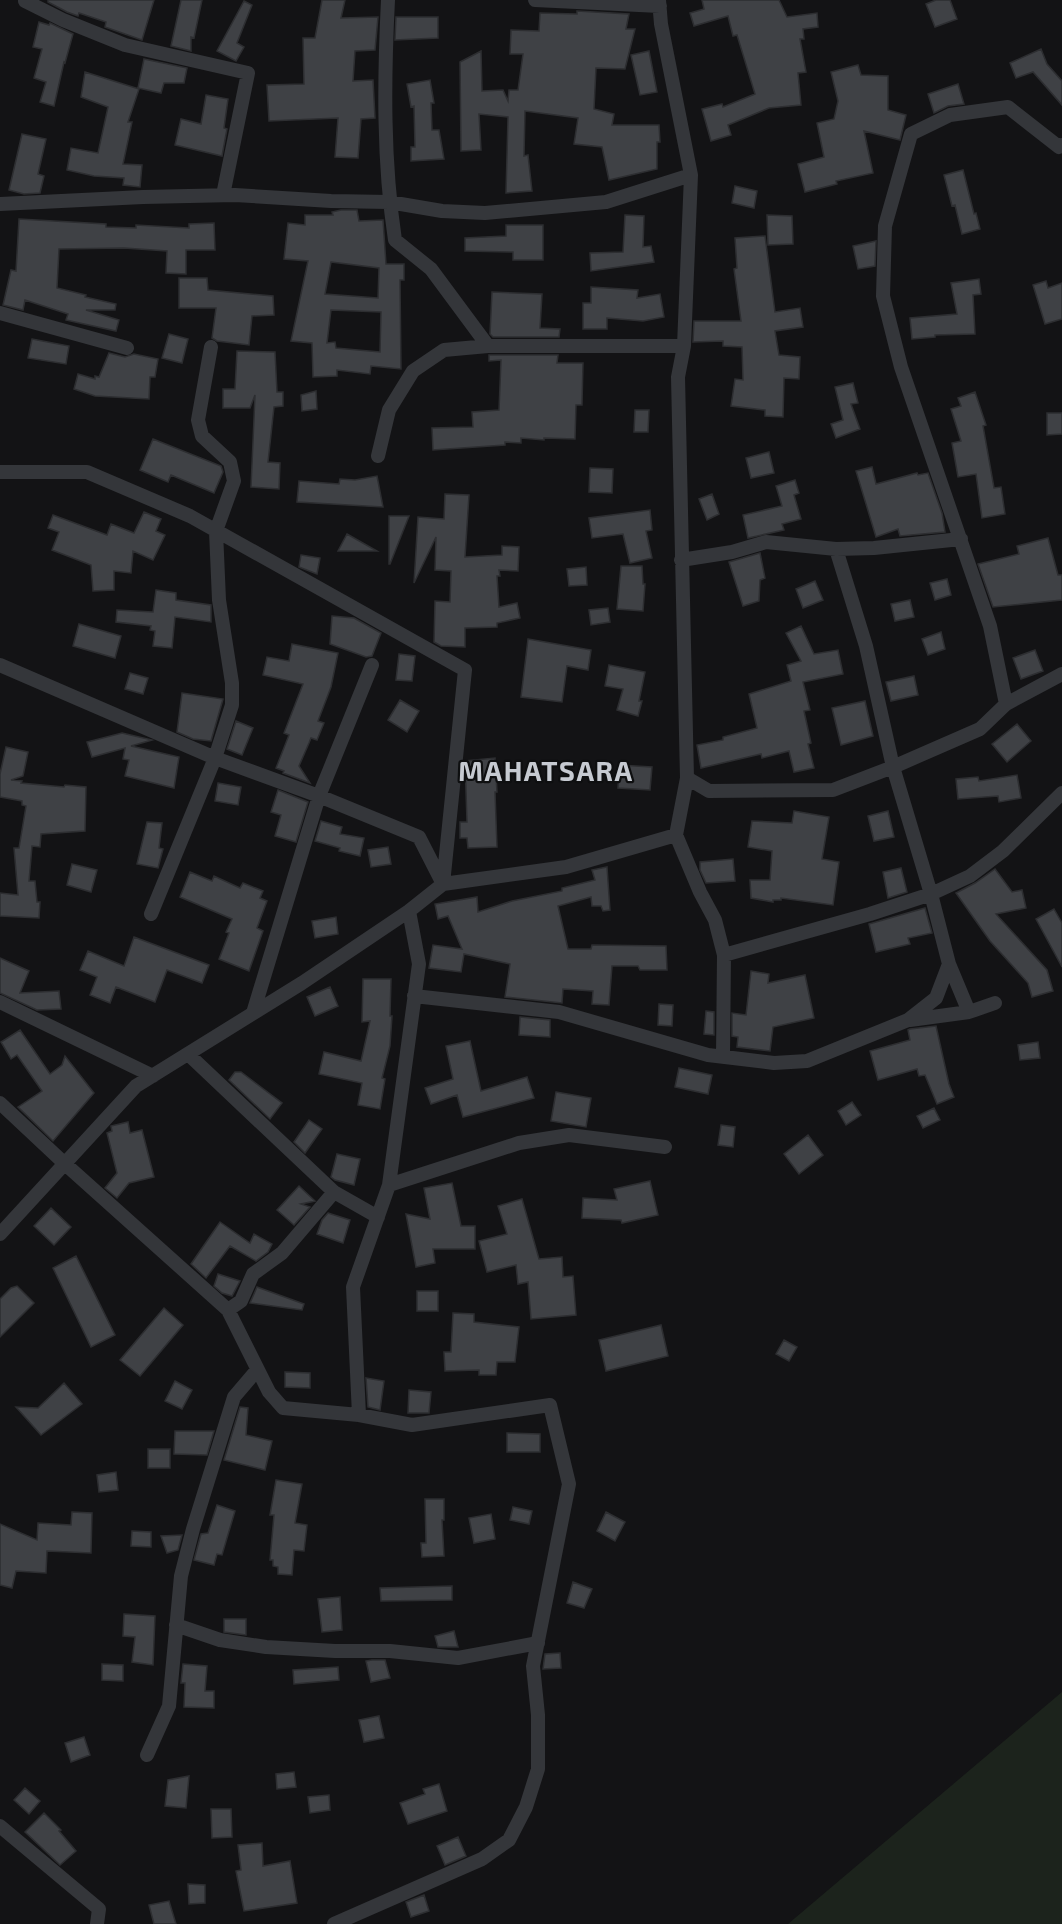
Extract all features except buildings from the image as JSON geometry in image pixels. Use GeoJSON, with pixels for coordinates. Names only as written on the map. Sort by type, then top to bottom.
{"type":"FeatureCollection","features":[{"type":"Feature","properties":{"kind":"street"},"geometry":{"type":"LineString","coordinates":[[388,0],[385,62],[389,202],[394,240],[431,269],[488,345]]}},
{"type":"Feature","properties":{"kind":"street"},"geometry":{"type":"LineString","coordinates":[[535,0],[659,3],[661,24],[691,175],[684,346],[678,377],[687,778],[676,835],[700,892],[716,920],[724,955],[723,1057]]}},
{"type":"Feature","properties":{"kind":"street"},"geometry":{"type":"LineString","coordinates":[[25,1],[63,20],[125,45],[248,73],[224,195]]}},
{"type":"Feature","properties":{"kind":"street"},"geometry":{"type":"LineString","coordinates":[[1006,704],[990,626],[901,367],[883,296],[885,226],[910,134],[950,115],[1008,108],[1061,148]]}},
{"type":"Feature","properties":{"kind":"street"},"geometry":{"type":"LineString","coordinates":[[0,204],[224,195],[389,202],[442,211],[485,213],[606,202],[691,175]]}},
{"type":"Feature","properties":{"kind":"street"},"geometry":{"type":"LineString","coordinates":[[0,313],[127,348]]}},
{"type":"Feature","properties":{"kind":"street"},"geometry":{"type":"LineString","coordinates":[[378,456],[389,410],[413,371],[444,350],[488,345],[684,346]]}},
{"type":"Feature","properties":{"kind":"street"},"geometry":{"type":"LineString","coordinates":[[151,914],[215,758],[232,705],[232,683],[219,600],[216,531],[234,481],[230,462],[202,436],[198,420],[211,347]]}},
{"type":"Feature","properties":{"kind":"street"},"geometry":{"type":"LineString","coordinates":[[0,472],[87,472],[190,516],[465,669],[443,884]]}},
{"type":"Feature","properties":{"kind":"street"},"geometry":{"type":"LineString","coordinates":[[681,560],[732,552],[766,542],[836,549],[874,549],[961,539]]}},
{"type":"Feature","properties":{"kind":"street"},"geometry":{"type":"LineString","coordinates":[[836,549],[866,646],[893,767],[931,894],[949,964],[969,1012]]}},
{"type":"Feature","properties":{"kind":"street"},"geometry":{"type":"LineString","coordinates":[[0,665],[215,758],[319,796],[419,837],[443,884]]}},
{"type":"Feature","properties":{"kind":"street"},"geometry":{"type":"LineString","coordinates":[[254,1013],[319,796],[372,665]]}},
{"type":"Feature","properties":{"kind":"street"},"geometry":{"type":"LineString","coordinates":[[687,778],[709,791],[833,790],[980,729],[1006,704],[1062,674]]}},
{"type":"Feature","properties":{"kind":"street"},"geometry":{"type":"LineString","coordinates":[[724,955],[870,914],[931,894],[970,876],[1003,851],[1062,793]]}},
{"type":"Feature","properties":{"kind":"street"},"geometry":{"type":"LineString","coordinates":[[0,1234],[136,1086],[254,1013],[409,911],[443,884],[566,867],[676,835]]}},
{"type":"Feature","properties":{"kind":"street"},"geometry":{"type":"LineString","coordinates":[[359,1414],[353,1287],[389,1185],[419,964],[409,911]]}},
{"type":"Feature","properties":{"kind":"street"},"geometry":{"type":"LineString","coordinates":[[908,1020],[936,998],[949,964]]}},
{"type":"Feature","properties":{"kind":"street"},"geometry":{"type":"LineString","coordinates":[[414,996],[559,1012],[708,1055],[774,1063],[807,1061],[908,1020],[969,1012],[995,1004]]}},
{"type":"Feature","properties":{"kind":"street"},"geometry":{"type":"LineString","coordinates":[[0,1002],[153,1076]]}},
{"type":"Feature","properties":{"kind":"street"},"geometry":{"type":"LineString","coordinates":[[188,1054],[334,1192],[378,1217]]}},
{"type":"Feature","properties":{"kind":"street"},"geometry":{"type":"LineString","coordinates":[[0,1103],[228,1310],[269,1392],[283,1408],[359,1414],[412,1425],[550,1405],[569,1484],[533,1666],[538,1715],[538,1769],[526,1807],[509,1840],[482,1860],[334,1924]]}},
{"type":"Feature","properties":{"kind":"street"},"geometry":{"type":"LineString","coordinates":[[389,1185],[519,1143],[569,1135],[665,1147]]}},
{"type":"Feature","properties":{"kind":"street"},"geometry":{"type":"LineString","coordinates":[[228,1310],[241,1301],[253,1274],[282,1253],[334,1192]]}},
{"type":"Feature","properties":{"kind":"street"},"geometry":{"type":"LineString","coordinates":[[147,1755],[169,1706],[181,1576],[234,1397],[257,1370]]}},
{"type":"Feature","properties":{"kind":"street"},"geometry":{"type":"LineString","coordinates":[[176,1625],[220,1640],[266,1647],[390,1651],[458,1658],[538,1643]]}},
{"type":"Feature","properties":{"kind":"street"},"geometry":{"type":"LineString","coordinates":[[0,1826],[99,1909],[97,1924]]}},
{"type":"Feature","properties":{"kind":"shaded area"},"geometry":{"type":"Polygon","coordinates":[[[1062,1692],[1062,1924],[788,1924],[1062,1692]]]}},
{"type":"Feature","properties":{"kind":"district","name":"MAHATSARA"},"geometry":{"type":"Point","coordinates":[546,770]}}]}
